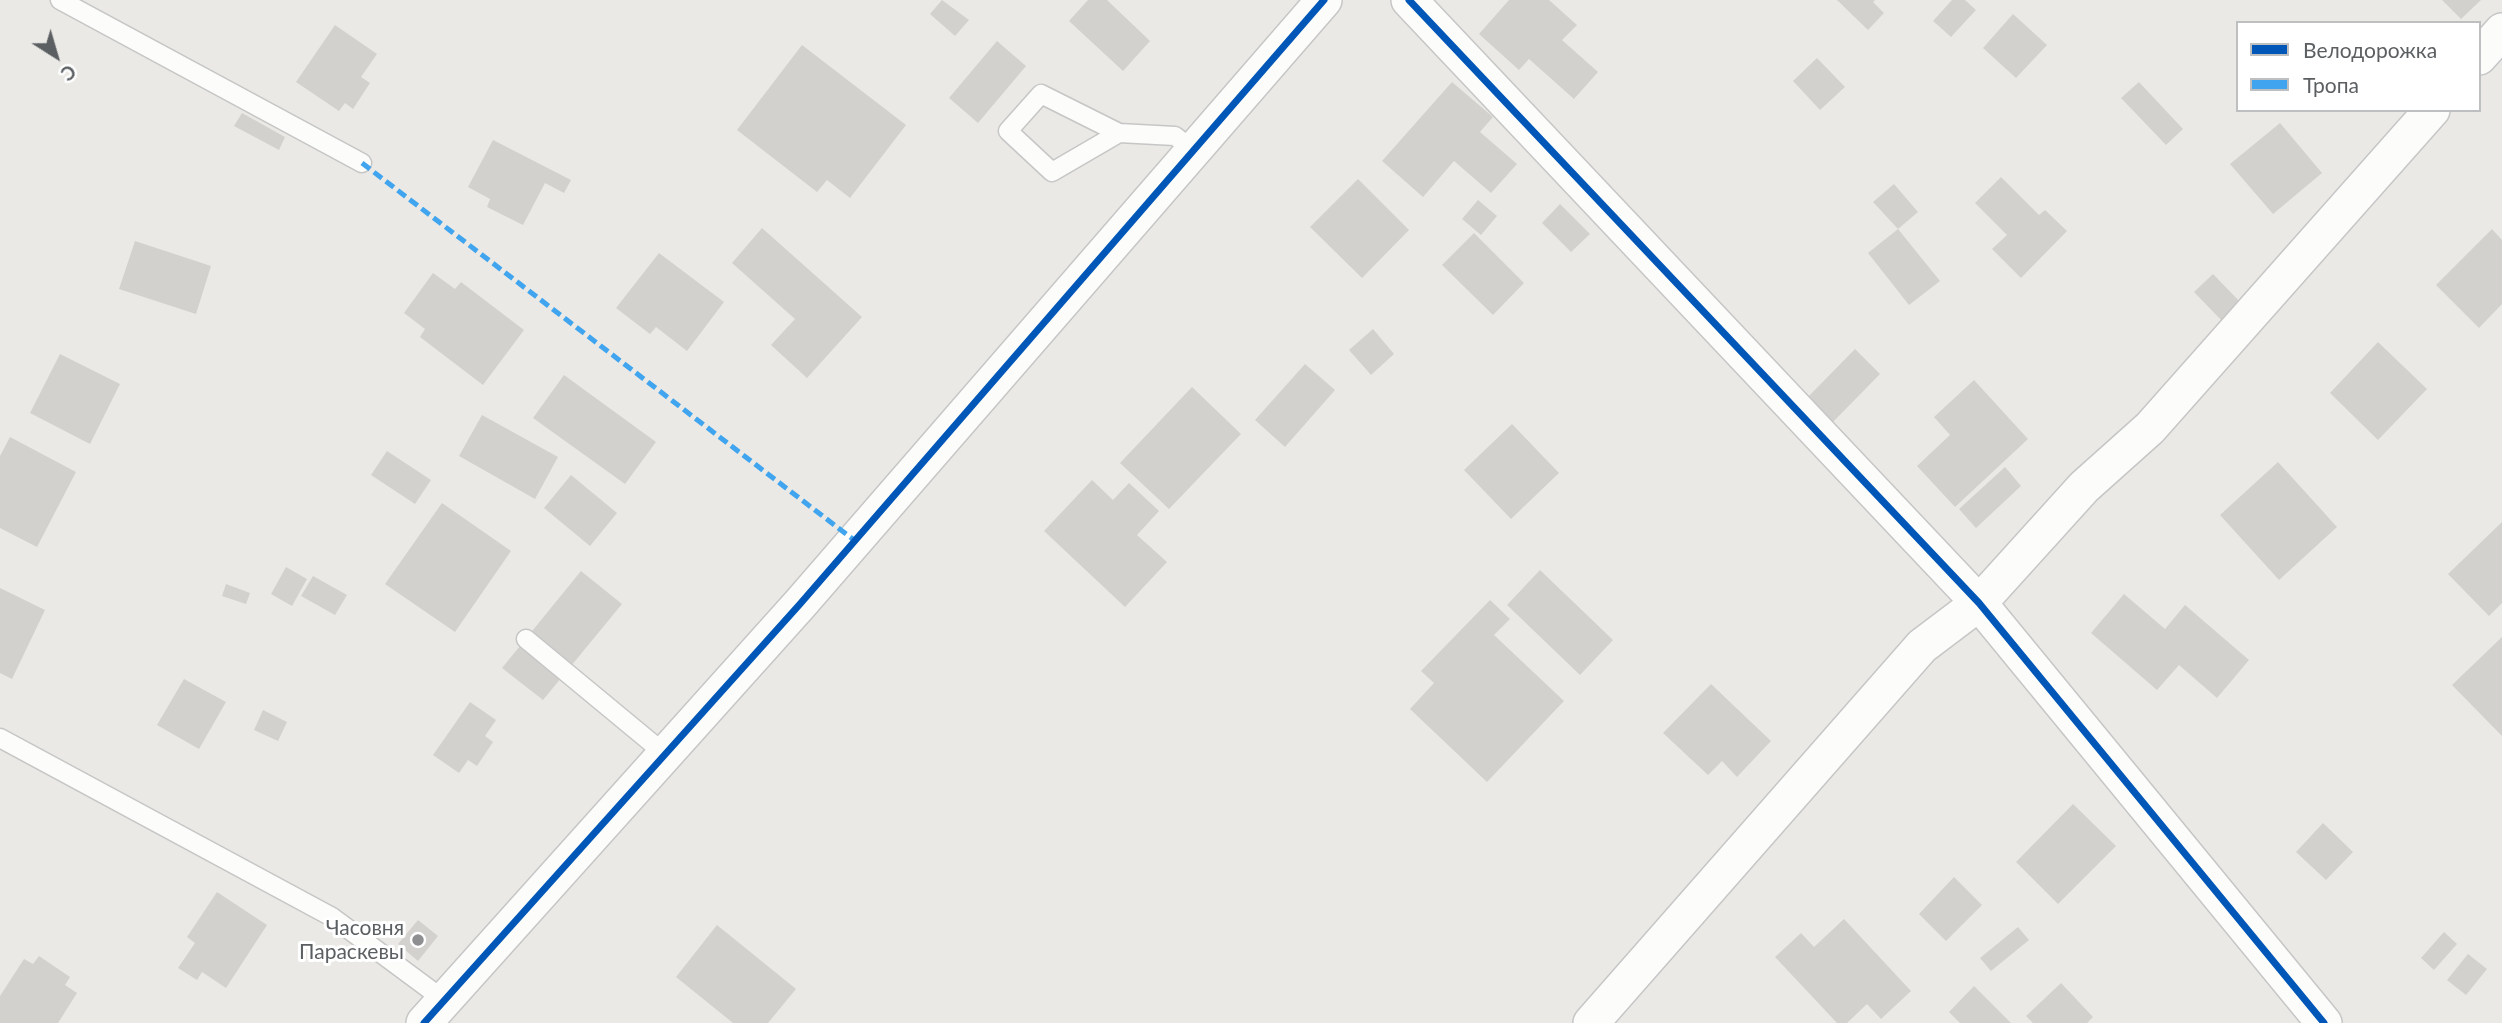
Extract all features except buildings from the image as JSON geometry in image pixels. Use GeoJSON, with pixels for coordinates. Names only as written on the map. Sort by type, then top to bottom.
{"type":"FeatureCollection","features":[{"type":"Feature","properties":{"kind":"street"},"geometry":{"type":"LineString","coordinates":[[434,1012],[800,604],[1324,0]]}},
{"type":"Feature","properties":{"kind":"street"},"geometry":{"type":"LineString","coordinates":[[1409,0],[1979,603],[2324,1023]]}},
{"type":"Feature","properties":{"kind":"street"},"geometry":{"type":"LineString","coordinates":[[2481,55],[2502,31]]}},
{"type":"Feature","properties":{"kind":"street"},"geometry":{"type":"LineString","coordinates":[[1591,1023],[1922,646],[1979,603],[2084,486],[2150,428],[2430,112]]}},
{"type":"Feature","properties":{"kind":"lane"},"geometry":{"type":"LineString","coordinates":[[60,0],[362,163]]}},
{"type":"Feature","properties":{"kind":"lane"},"geometry":{"type":"LineString","coordinates":[[1119,133],[1052,172],[1008,131],[1041,94],[1119,133],[1175,136],[1193,150]]}},
{"type":"Feature","properties":{"kind":"lane"},"geometry":{"type":"LineString","coordinates":[[526,639],[665,754]]}},
{"type":"Feature","properties":{"kind":"lane"},"geometry":{"type":"LineString","coordinates":[[0,738],[331,917],[434,1012]]}},
{"type":"Feature","properties":{"kind":"marked path"},"geometry":{"type":"LineString","coordinates":[[362,163],[854,540]]}},
{"type":"Feature","properties":{"kind":"cycle path"},"geometry":{"type":"LineString","coordinates":[[424,1023],[800,604],[1324,0]]}},
{"type":"Feature","properties":{"kind":"cycle path"},"geometry":{"type":"LineString","coordinates":[[1409,0],[1979,603],[2324,1023]]}},
{"type":"Feature","properties":{"kind":"place","name":"Часовня Параскевы"},"geometry":{"type":"Point","coordinates":[418,940]}}]}
